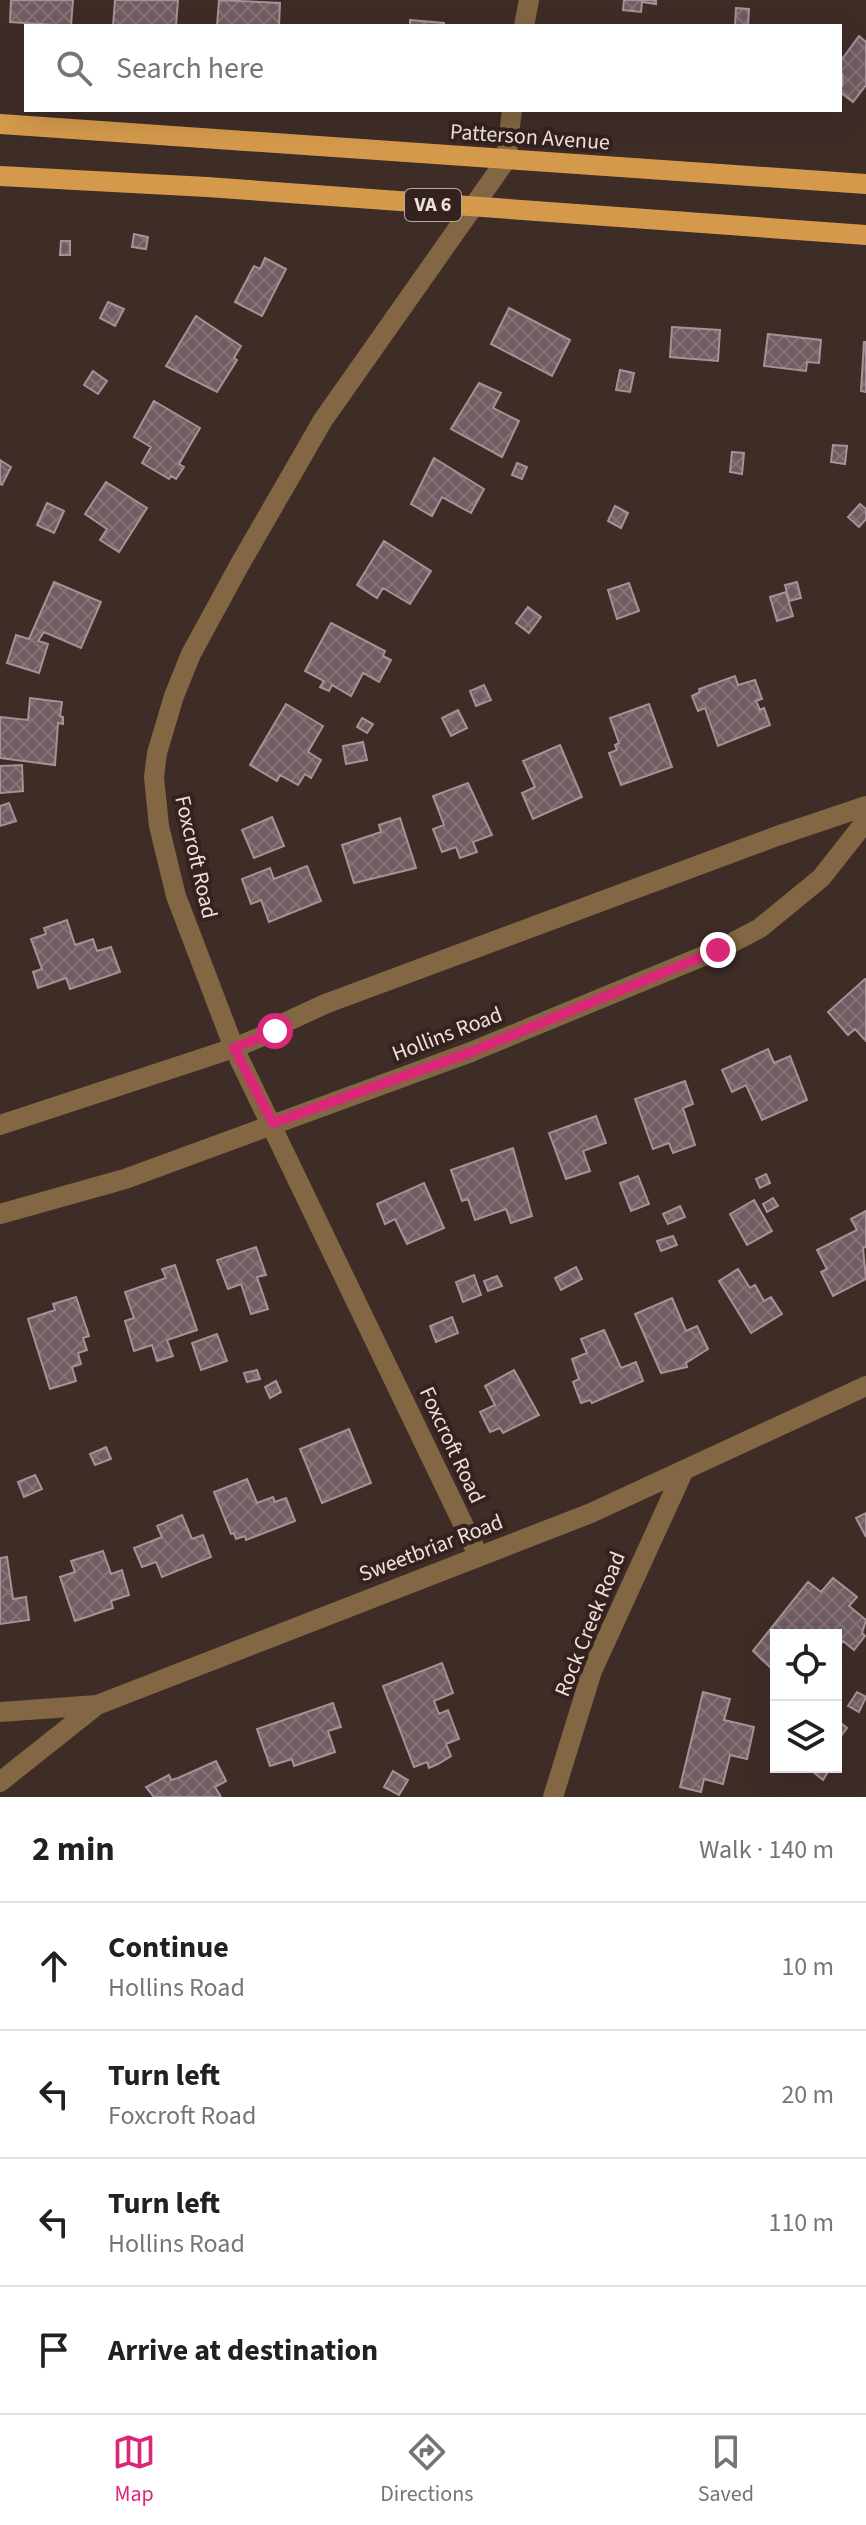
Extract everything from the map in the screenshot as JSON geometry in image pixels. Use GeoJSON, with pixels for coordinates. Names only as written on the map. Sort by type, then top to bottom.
{"type":"FeatureCollection","features":[{"type":"Feature","properties":{"kind":"main road","name":"Patterson Avenue"},"geometry":{"type":"LineString","coordinates":[[0,124],[866,184]]}},
{"type":"Feature","properties":{"kind":"main road","name":"VA 6"},"geometry":{"type":"LineString","coordinates":[[0,176],[207,187],[866,235]]}},
{"type":"Feature","properties":{"kind":"street"},"geometry":{"type":"LineString","coordinates":[[524,24],[529,0]]}},
{"type":"Feature","properties":{"kind":"street"},"geometry":{"type":"LineString","coordinates":[[506,160],[512,112]]}},
{"type":"Feature","properties":{"kind":"street","name":"Foxcroft Road"},"geometry":{"type":"LineString","coordinates":[[478,1555],[273,1123],[234,1048],[176,896],[159,826],[154,777],[157,753],[191,654],[285,486],[323,420],[506,160]]}},
{"type":"Feature","properties":{"kind":"street"},"geometry":{"type":"LineString","coordinates":[[0,1125],[234,1048],[340,998],[866,806]]}},
{"type":"Feature","properties":{"kind":"street","name":"Hollins Road"},"geometry":{"type":"LineString","coordinates":[[0,1214],[125,1179],[471,1052],[718,950],[760,928],[810,888],[866,821]]}},
{"type":"Feature","properties":{"kind":"street","name":"Sweetbriar Road"},"geometry":{"type":"LineString","coordinates":[[0,1712],[97,1705],[591,1513],[866,1386]]}},
{"type":"Feature","properties":{"kind":"street","name":"Rock Creek Road"},"geometry":{"type":"LineString","coordinates":[[553,1797],[592,1671],[683,1472]]}},
{"type":"Feature","properties":{"kind":"street"},"geometry":{"type":"LineString","coordinates":[[0,1782],[97,1705]]}},
{"type":"Feature","properties":{"kind":"building"},"geometry":{"type":"Polygon","coordinates":[[[11,0],[73,0],[71,24],[10,22],[11,0]]]}},
{"type":"Feature","properties":{"kind":"building"},"geometry":{"type":"Polygon","coordinates":[[[115,0],[178,0],[176,24],[113,24],[115,0]]]}},
{"type":"Feature","properties":{"kind":"building"},"geometry":{"type":"Polygon","coordinates":[[[219,0],[280,3],[279,24],[217,24],[219,0]]]}},
{"type":"Feature","properties":{"kind":"building"},"geometry":{"type":"Polygon","coordinates":[[[624,0],[656,0],[656,4],[642,2],[641,12],[623,10],[624,0]]]}},
{"type":"Feature","properties":{"kind":"building"},"geometry":{"type":"Polygon","coordinates":[[[736,8],[749,9],[748,24],[735,24],[736,8]]]}},
{"type":"Feature","properties":{"kind":"building"},"geometry":{"type":"Polygon","coordinates":[[[410,20],[444,23],[444,24],[410,24],[410,20]]]}},
{"type":"Feature","properties":{"kind":"building"},"geometry":{"type":"Polygon","coordinates":[[[859,36],[866,42],[866,85],[853,102],[842,94],[842,59],[859,36]]]}},
{"type":"Feature","properties":{"kind":"building"},"geometry":{"type":"Polygon","coordinates":[[[134,234],[148,237],[146,249],[132,247],[134,234]]]}},
{"type":"Feature","properties":{"kind":"building"},"geometry":{"type":"Polygon","coordinates":[[[61,241],[70,241],[70,255],[60,255],[61,241]]]}},
{"type":"Feature","properties":{"kind":"building"},"geometry":{"type":"Polygon","coordinates":[[[265,258],[286,269],[262,316],[235,302],[254,266],[260,269],[265,258]]]}},
{"type":"Feature","properties":{"kind":"building"},"geometry":{"type":"Polygon","coordinates":[[[108,302],[124,309],[115,326],[100,318],[108,302]]]}},
{"type":"Feature","properties":{"kind":"building"},"geometry":{"type":"Polygon","coordinates":[[[509,308],[570,340],[552,376],[491,344],[509,308]]]}},
{"type":"Feature","properties":{"kind":"building"},"geometry":{"type":"Polygon","coordinates":[[[196,316],[241,346],[234,358],[237,360],[217,392],[166,366],[196,316]]]}},
{"type":"Feature","properties":{"kind":"building"},"geometry":{"type":"Polygon","coordinates":[[[672,327],[720,330],[718,361],[670,357],[672,327]]]}},
{"type":"Feature","properties":{"kind":"building"},"geometry":{"type":"Polygon","coordinates":[[[768,334],[821,340],[819,363],[807,362],[806,371],[764,366],[768,334]]]}},
{"type":"Feature","properties":{"kind":"building"},"geometry":{"type":"Polygon","coordinates":[[[866,342],[866,392],[861,391],[866,342]]]}},
{"type":"Feature","properties":{"kind":"building"},"geometry":{"type":"Polygon","coordinates":[[[620,370],[634,373],[630,392],[616,390],[620,370]]]}},
{"type":"Feature","properties":{"kind":"building"},"geometry":{"type":"Polygon","coordinates":[[[93,371],[107,381],[98,394],[84,385],[93,371]]]}},
{"type":"Feature","properties":{"kind":"building"},"geometry":{"type":"Polygon","coordinates":[[[479,383],[501,393],[493,408],[519,421],[502,457],[451,429],[479,383]]]}},
{"type":"Feature","properties":{"kind":"building"},"geometry":{"type":"Polygon","coordinates":[[[154,401],[200,428],[179,464],[184,467],[176,479],[171,476],[169,479],[142,463],[151,447],[134,437],[154,401]]]}},
{"type":"Feature","properties":{"kind":"building"},"geometry":{"type":"Polygon","coordinates":[[[833,445],[847,446],[845,464],[831,462],[833,445]]]}},
{"type":"Feature","properties":{"kind":"building"},"geometry":{"type":"Polygon","coordinates":[[[732,452],[744,453],[742,474],[730,472],[732,452]]]}},
{"type":"Feature","properties":{"kind":"building"},"geometry":{"type":"Polygon","coordinates":[[[434,458],[484,489],[471,513],[442,497],[432,516],[411,504],[434,458]]]}},
{"type":"Feature","properties":{"kind":"building"},"geometry":{"type":"Polygon","coordinates":[[[0,460],[11,467],[2,485],[0,484],[0,460]]]}},
{"type":"Feature","properties":{"kind":"building"},"geometry":{"type":"Polygon","coordinates":[[[517,463],[527,467],[522,479],[512,475],[517,463]]]}},
{"type":"Feature","properties":{"kind":"building"},"geometry":{"type":"Polygon","coordinates":[[[106,482],[147,508],[119,552],[100,540],[107,529],[85,514],[106,482]]]}},
{"type":"Feature","properties":{"kind":"building"},"geometry":{"type":"Polygon","coordinates":[[[47,503],[64,511],[54,533],[37,525],[47,503]]]}},
{"type":"Feature","properties":{"kind":"building"},"geometry":{"type":"Polygon","coordinates":[[[860,504],[866,509],[866,519],[859,527],[848,517],[860,504]]]}},
{"type":"Feature","properties":{"kind":"building"},"geometry":{"type":"Polygon","coordinates":[[[615,506],[628,513],[621,528],[608,521],[615,506]]]}},
{"type":"Feature","properties":{"kind":"building"},"geometry":{"type":"Polygon","coordinates":[[[384,541],[431,571],[410,604],[383,588],[377,598],[357,585],[384,541]]]}},
{"type":"Feature","properties":{"kind":"building"},"geometry":{"type":"Polygon","coordinates":[[[54,582],[101,602],[81,648],[44,632],[38,641],[48,644],[39,673],[7,663],[16,635],[29,639],[54,582]]]}},
{"type":"Feature","properties":{"kind":"building"},"geometry":{"type":"Polygon","coordinates":[[[797,582],[801,598],[789,601],[785,585],[797,582]]]}},
{"type":"Feature","properties":{"kind":"building"},"geometry":{"type":"Polygon","coordinates":[[[629,583],[639,611],[617,619],[608,590],[629,583]]]}},
{"type":"Feature","properties":{"kind":"building"},"geometry":{"type":"Polygon","coordinates":[[[786,592],[793,616],[777,621],[770,597],[786,592]]]}},
{"type":"Feature","properties":{"kind":"building"},"geometry":{"type":"Polygon","coordinates":[[[528,607],[541,617],[529,633],[516,623],[528,607]]]}},
{"type":"Feature","properties":{"kind":"building"},"geometry":{"type":"Polygon","coordinates":[[[331,623],[385,651],[383,656],[391,660],[379,682],[363,673],[351,696],[332,685],[329,691],[320,687],[324,681],[305,671],[331,623]]]}},
{"type":"Feature","properties":{"kind":"building"},"geometry":{"type":"Polygon","coordinates":[[[735,676],[738,685],[755,680],[762,699],[756,701],[760,710],[764,708],[770,725],[718,746],[705,708],[698,711],[692,696],[700,692],[699,689],[735,676]]]}},
{"type":"Feature","properties":{"kind":"building"},"geometry":{"type":"Polygon","coordinates":[[[484,685],[491,700],[476,706],[470,691],[484,685]]]}},
{"type":"Feature","properties":{"kind":"building"},"geometry":{"type":"Polygon","coordinates":[[[30,698],[62,702],[60,716],[63,717],[63,724],[58,723],[55,765],[0,758],[0,717],[28,720],[30,698]]]}},
{"type":"Feature","properties":{"kind":"building"},"geometry":{"type":"Polygon","coordinates":[[[286,704],[323,726],[308,752],[321,760],[311,778],[305,774],[298,785],[280,775],[277,781],[250,765],[286,704]]]}},
{"type":"Feature","properties":{"kind":"building"},"geometry":{"type":"Polygon","coordinates":[[[649,704],[672,767],[621,785],[609,753],[617,750],[615,745],[619,743],[610,718],[649,704]]]}},
{"type":"Feature","properties":{"kind":"building"},"geometry":{"type":"Polygon","coordinates":[[[458,710],[467,728],[451,736],[442,718],[458,710]]]}},
{"type":"Feature","properties":{"kind":"building"},"geometry":{"type":"Polygon","coordinates":[[[362,718],[373,724],[367,733],[357,727],[362,718]]]}},
{"type":"Feature","properties":{"kind":"building"},"geometry":{"type":"Polygon","coordinates":[[[363,742],[367,760],[346,764],[343,746],[363,742]]]}},
{"type":"Feature","properties":{"kind":"building"},"geometry":{"type":"Polygon","coordinates":[[[560,745],[582,797],[533,819],[522,793],[535,787],[523,761],[560,745]]]}},
{"type":"Feature","properties":{"kind":"building"},"geometry":{"type":"Polygon","coordinates":[[[22,765],[23,791],[0,793],[0,766],[22,765]]]}},
{"type":"Feature","properties":{"kind":"building"},"geometry":{"type":"Polygon","coordinates":[[[468,783],[492,835],[473,842],[477,852],[460,858],[456,847],[442,852],[433,829],[444,825],[433,796],[468,783]]]}},
{"type":"Feature","properties":{"kind":"building"},"geometry":{"type":"Polygon","coordinates":[[[9,803],[16,821],[0,826],[0,806],[9,803]]]}},
{"type":"Feature","properties":{"kind":"building"},"geometry":{"type":"Polygon","coordinates":[[[272,817],[284,846],[254,858],[242,830],[272,817]]]}},
{"type":"Feature","properties":{"kind":"building"},"geometry":{"type":"Polygon","coordinates":[[[400,818],[416,868],[354,883],[342,845],[381,832],[379,825],[400,818]]]}},
{"type":"Feature","properties":{"kind":"building"},"geometry":{"type":"Polygon","coordinates":[[[307,866],[321,901],[269,922],[261,900],[251,904],[242,879],[270,868],[274,879],[307,866]]]}},
{"type":"Feature","properties":{"kind":"building"},"geometry":{"type":"Polygon","coordinates":[[[67,920],[75,945],[93,939],[97,951],[111,947],[120,972],[70,989],[66,978],[38,988],[33,972],[42,969],[31,939],[46,934],[44,928],[67,920]]]}},
{"type":"Feature","properties":{"kind":"building"},"geometry":{"type":"Polygon","coordinates":[[[865,979],[866,1041],[855,1029],[848,1035],[828,1012],[865,979]]]}},
{"type":"Feature","properties":{"kind":"building"},"geometry":{"type":"Polygon","coordinates":[[[768,1049],[774,1063],[790,1056],[807,1100],[762,1120],[746,1085],[732,1092],[722,1070],[768,1049]]]}},
{"type":"Feature","properties":{"kind":"building"},"geometry":{"type":"Polygon","coordinates":[[[685,1081],[693,1104],[683,1108],[695,1145],[673,1153],[669,1143],[653,1149],[635,1099],[685,1081]]]}},
{"type":"Feature","properties":{"kind":"building"},"geometry":{"type":"Polygon","coordinates":[[[596,1116],[606,1143],[583,1151],[590,1171],[566,1179],[549,1133],[596,1116]]]}},
{"type":"Feature","properties":{"kind":"building"},"geometry":{"type":"Polygon","coordinates":[[[513,1148],[532,1216],[511,1223],[506,1209],[475,1220],[468,1199],[462,1201],[451,1170],[513,1148]]]}},
{"type":"Feature","properties":{"kind":"building"},"geometry":{"type":"Polygon","coordinates":[[[766,1174],[770,1183],[760,1188],[756,1179],[766,1174]]]}},
{"type":"Feature","properties":{"kind":"building"},"geometry":{"type":"Polygon","coordinates":[[[638,1176],[649,1204],[631,1211],[620,1183],[638,1176]]]}},
{"type":"Feature","properties":{"kind":"building"},"geometry":{"type":"Polygon","coordinates":[[[424,1183],[444,1228],[407,1244],[395,1219],[385,1224],[377,1204],[424,1183]]]}},
{"type":"Feature","properties":{"kind":"building"},"geometry":{"type":"Polygon","coordinates":[[[773,1198],[778,1206],[767,1212],[763,1204],[773,1198]]]}},
{"type":"Feature","properties":{"kind":"building"},"geometry":{"type":"Polygon","coordinates":[[[754,1200],[772,1231],[747,1245],[730,1214],[754,1200]]]}},
{"type":"Feature","properties":{"kind":"building"},"geometry":{"type":"Polygon","coordinates":[[[680,1206],[685,1217],[668,1224],[663,1214],[680,1206]]]}},
{"type":"Feature","properties":{"kind":"building"},"geometry":{"type":"Polygon","coordinates":[[[866,1211],[866,1247],[863,1248],[866,1279],[833,1296],[821,1272],[827,1269],[817,1250],[857,1230],[851,1219],[866,1211]]]}},
{"type":"Feature","properties":{"kind":"building"},"geometry":{"type":"Polygon","coordinates":[[[673,1236],[677,1245],[661,1251],[657,1241],[673,1236]]]}},
{"type":"Feature","properties":{"kind":"building"},"geometry":{"type":"Polygon","coordinates":[[[256,1247],[266,1275],[257,1277],[268,1309],[251,1314],[241,1284],[228,1289],[217,1260],[256,1247]]]}},
{"type":"Feature","properties":{"kind":"building"},"geometry":{"type":"Polygon","coordinates":[[[175,1265],[197,1330],[167,1340],[173,1356],[157,1361],[152,1345],[134,1351],[125,1321],[134,1318],[125,1292],[166,1278],[162,1269],[175,1265]]]}},
{"type":"Feature","properties":{"kind":"building"},"geometry":{"type":"Polygon","coordinates":[[[576,1267],[582,1279],[561,1290],[555,1278],[576,1267]]]}},
{"type":"Feature","properties":{"kind":"building"},"geometry":{"type":"Polygon","coordinates":[[[738,1269],[750,1288],[755,1285],[764,1301],[771,1297],[782,1314],[751,1333],[719,1281],[738,1269]]]}},
{"type":"Feature","properties":{"kind":"building"},"geometry":{"type":"Polygon","coordinates":[[[474,1275],[481,1295],[463,1302],[456,1282],[474,1275]]]}},
{"type":"Feature","properties":{"kind":"building"},"geometry":{"type":"Polygon","coordinates":[[[497,1276],[502,1286],[488,1291],[484,1281],[497,1276]]]}},
{"type":"Feature","properties":{"kind":"building"},"geometry":{"type":"Polygon","coordinates":[[[76,1297],[89,1336],[83,1338],[87,1350],[78,1353],[81,1364],[72,1367],[76,1381],[50,1389],[28,1319],[55,1310],[53,1304],[76,1297]]]}},
{"type":"Feature","properties":{"kind":"building"},"geometry":{"type":"Polygon","coordinates":[[[672,1298],[686,1331],[697,1326],[708,1349],[686,1363],[687,1367],[661,1373],[635,1314],[672,1298]]]}},
{"type":"Feature","properties":{"kind":"building"},"geometry":{"type":"Polygon","coordinates":[[[452,1317],[458,1333],[436,1342],[430,1326],[452,1317]]]}},
{"type":"Feature","properties":{"kind":"building"},"geometry":{"type":"Polygon","coordinates":[[[604,1330],[621,1368],[636,1362],[643,1381],[592,1403],[590,1400],[581,1403],[573,1382],[579,1379],[572,1359],[587,1353],[581,1339],[604,1330]]]}},
{"type":"Feature","properties":{"kind":"building"},"geometry":{"type":"Polygon","coordinates":[[[217,1334],[227,1361],[201,1370],[192,1343],[217,1334]]]}},
{"type":"Feature","properties":{"kind":"building"},"geometry":{"type":"Polygon","coordinates":[[[257,1370],[260,1379],[247,1382],[244,1373],[257,1370]]]}},
{"type":"Feature","properties":{"kind":"building"},"geometry":{"type":"Polygon","coordinates":[[[514,1370],[539,1415],[503,1433],[500,1428],[490,1432],[480,1412],[495,1405],[485,1386],[514,1370]]]}},
{"type":"Feature","properties":{"kind":"building"},"geometry":{"type":"Polygon","coordinates":[[[276,1381],[281,1392],[270,1398],[265,1387],[276,1381]]]}},
{"type":"Feature","properties":{"kind":"building"},"geometry":{"type":"Polygon","coordinates":[[[349,1429],[371,1483],[322,1503],[300,1449],[349,1429]]]}},
{"type":"Feature","properties":{"kind":"building"},"geometry":{"type":"Polygon","coordinates":[[[106,1447],[111,1459],[95,1465],[90,1454],[106,1447]]]}},
{"type":"Feature","properties":{"kind":"building"},"geometry":{"type":"Polygon","coordinates":[[[35,1475],[42,1489],[24,1497],[18,1482],[35,1475]]]}},
{"type":"Feature","properties":{"kind":"building"},"geometry":{"type":"Polygon","coordinates":[[[247,1479],[257,1503],[273,1497],[275,1502],[286,1498],[295,1521],[246,1540],[245,1536],[236,1539],[234,1533],[231,1534],[214,1492],[247,1479]]]}},
{"type":"Feature","properties":{"kind":"building"},"geometry":{"type":"Polygon","coordinates":[[[866,1513],[866,1537],[856,1518],[866,1513]]]}},
{"type":"Feature","properties":{"kind":"building"},"geometry":{"type":"Polygon","coordinates":[[[182,1515],[192,1539],[203,1535],[211,1557],[162,1577],[156,1562],[142,1567],[134,1548],[162,1537],[157,1526],[182,1515]]]}},
{"type":"Feature","properties":{"kind":"building"},"geometry":{"type":"Polygon","coordinates":[[[103,1551],[111,1574],[122,1570],[129,1595],[111,1601],[113,1608],[75,1621],[60,1577],[75,1572],[71,1561],[103,1551]]]}},
{"type":"Feature","properties":{"kind":"building"},"geometry":{"type":"Polygon","coordinates":[[[7,1557],[13,1599],[26,1597],[29,1620],[0,1624],[0,1558],[7,1557]]]}},
{"type":"Feature","properties":{"kind":"building"},"geometry":{"type":"Polygon","coordinates":[[[833,1578],[857,1597],[849,1606],[866,1620],[862,1633],[865,1636],[854,1650],[842,1642],[842,1629],[771,1629],[808,1582],[821,1592],[833,1578]]]}},
{"type":"Feature","properties":{"kind":"building"},"geometry":{"type":"Polygon","coordinates":[[[770,1630],[770,1667],[753,1651],[770,1630]]]}},
{"type":"Feature","properties":{"kind":"building"},"geometry":{"type":"Polygon","coordinates":[[[442,1663],[453,1693],[434,1701],[439,1714],[448,1710],[459,1739],[446,1744],[451,1756],[429,1768],[427,1762],[414,1767],[383,1686],[442,1663]]]}},
{"type":"Feature","properties":{"kind":"building"},"geometry":{"type":"Polygon","coordinates":[[[703,1692],[730,1699],[724,1720],[754,1727],[747,1759],[730,1755],[723,1784],[704,1779],[701,1792],[680,1787],[703,1692]]]}},
{"type":"Feature","properties":{"kind":"building"},"geometry":{"type":"Polygon","coordinates":[[[857,1692],[866,1697],[859,1712],[848,1706],[857,1692]]]}},
{"type":"Feature","properties":{"kind":"building"},"geometry":{"type":"Polygon","coordinates":[[[333,1703],[341,1727],[328,1731],[335,1752],[294,1766],[292,1759],[270,1766],[257,1729],[333,1703]]]}},
{"type":"Feature","properties":{"kind":"building"},"geometry":{"type":"Polygon","coordinates":[[[216,1761],[226,1781],[215,1787],[221,1797],[154,1797],[146,1787],[169,1775],[171,1780],[178,1778],[216,1761]]]}},
{"type":"Feature","properties":{"kind":"building"},"geometry":{"type":"Polygon","coordinates":[[[393,1771],[408,1780],[399,1795],[384,1787],[393,1771]]]}},
{"type":"Feature","properties":{"kind":"building"},"geometry":{"type":"Polygon","coordinates":[[[814,1773],[827,1773],[823,1780],[814,1773]]]}},
{"type":"Feature","properties":{"kind":"route"},"geometry":{"type":"LineString","coordinates":[[275,1031],[234,1048],[273,1123],[471,1052],[718,950]]}}]}
